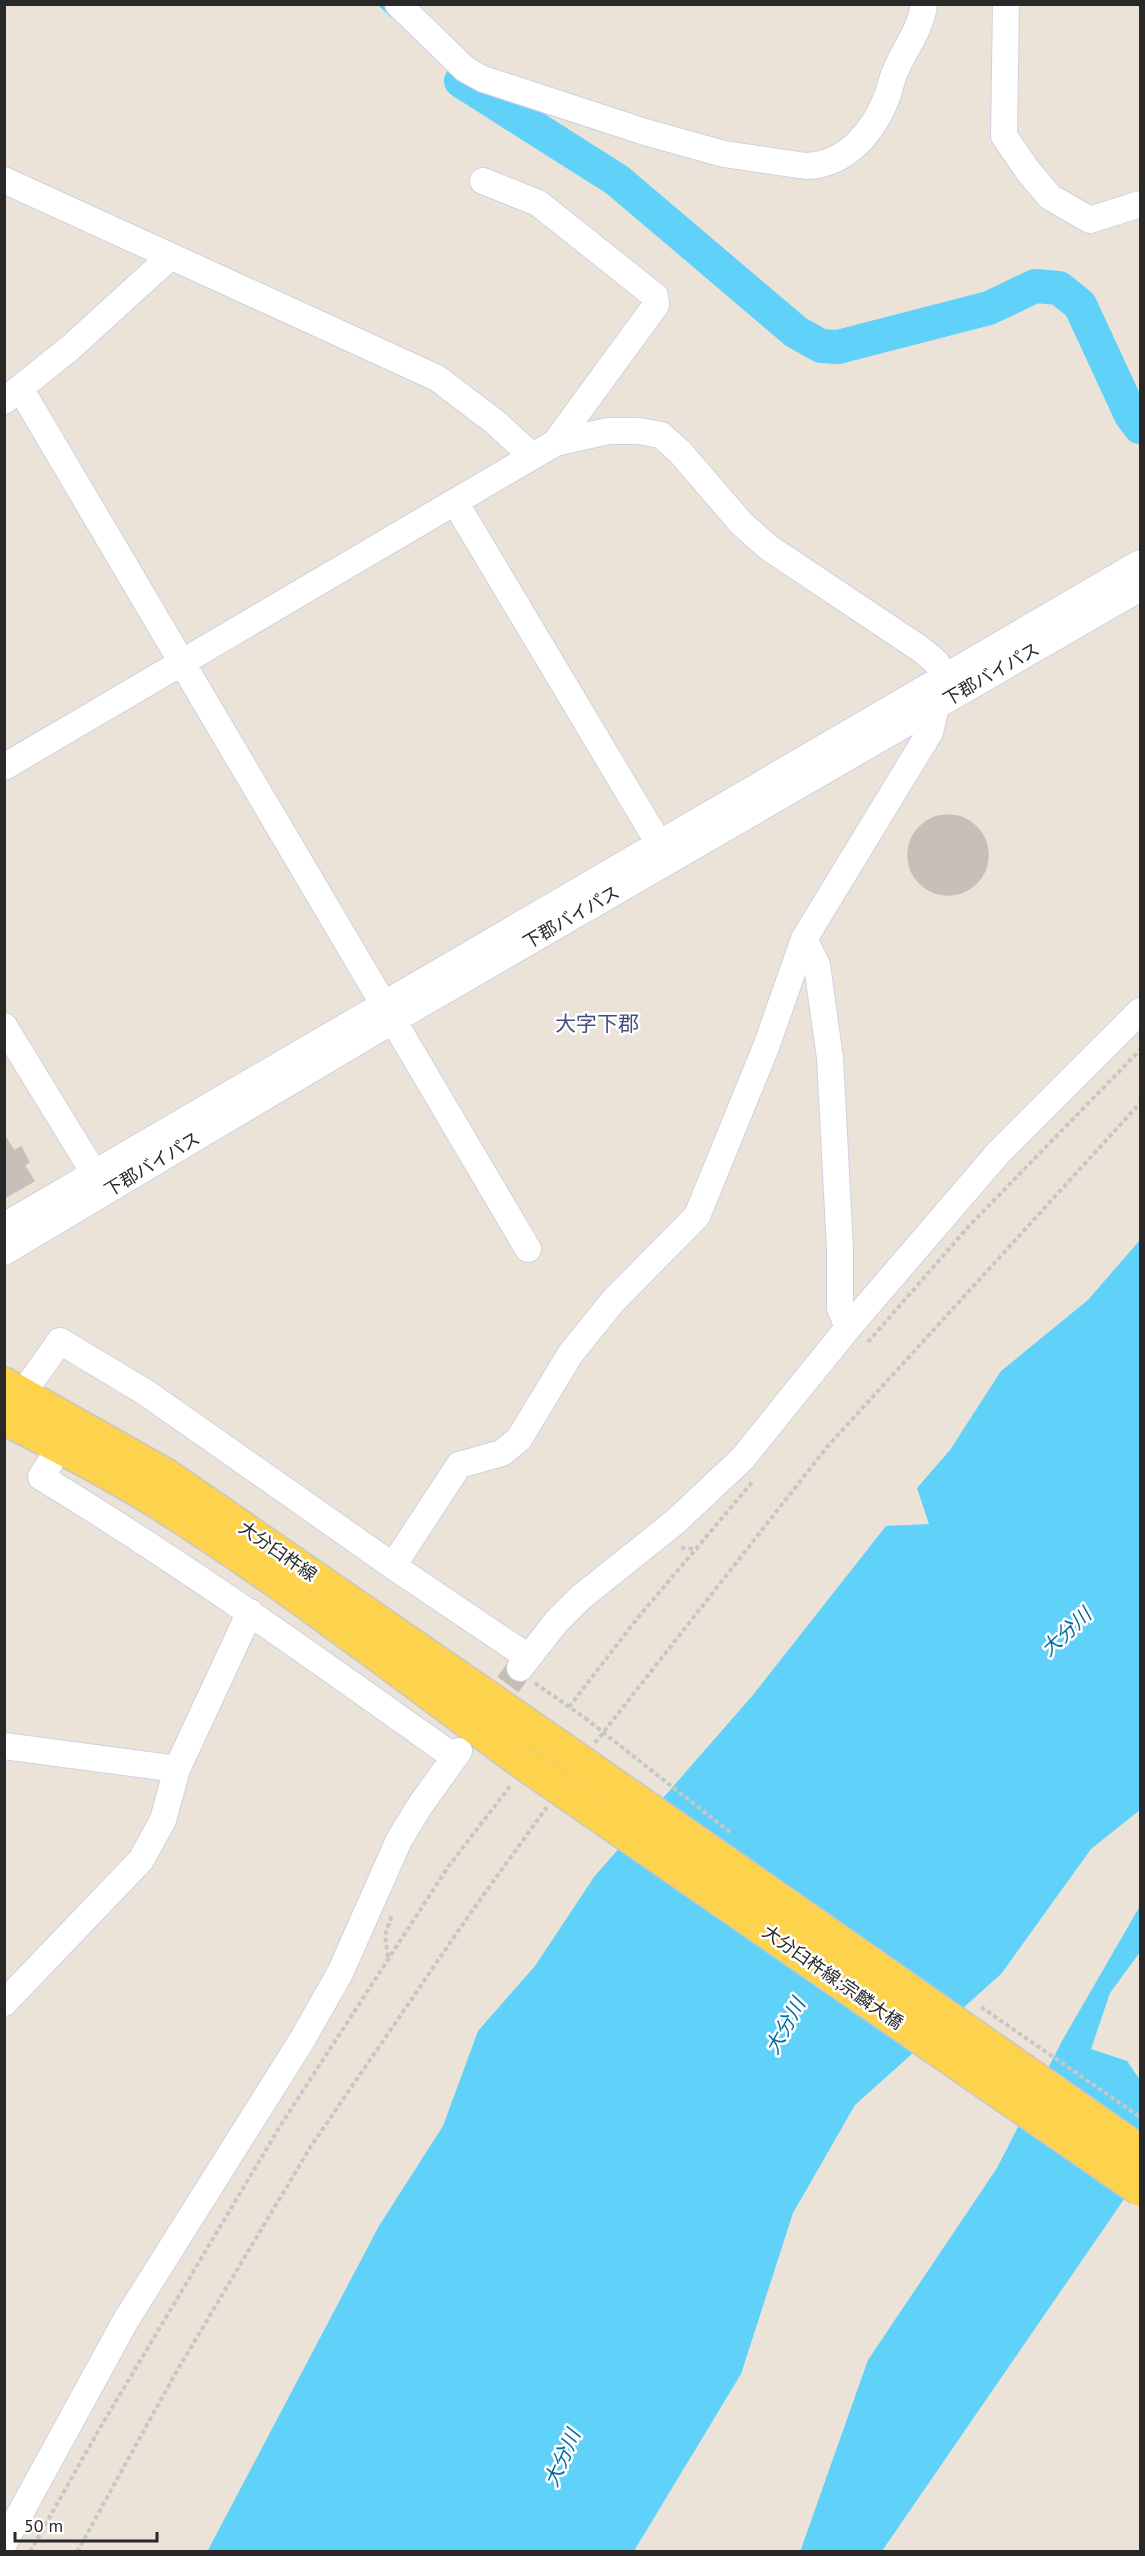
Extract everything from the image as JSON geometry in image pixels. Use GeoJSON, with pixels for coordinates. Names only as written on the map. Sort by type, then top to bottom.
{"type":"FeatureCollection","features":[{"type":"Feature","properties":{"kind":"main road","name":"大分臼杵線"},"geometry":{"type":"LineString","coordinates":[[11,1398],[60,1447],[147,1496],[251,1564],[519,1773]]}},
{"type":"Feature","properties":{"kind":"main road","name":"大分臼杵線"},"geometry":{"type":"LineString","coordinates":[[11,1398],[167,1476],[542,1735]]}},
{"type":"Feature","properties":{"kind":"main road","name":"大分臼杵線;宗麟大橋"},"geometry":{"type":"LineString","coordinates":[[542,1735],[1140,2152]]}},
{"type":"Feature","properties":{"kind":"main road","name":"大分臼杵線;宗麟大橋"},"geometry":{"type":"LineString","coordinates":[[519,1773],[1140,2189]]}},
{"type":"Feature","properties":{"kind":"street"},"geometry":{"type":"LineString","coordinates":[[398,4],[465,69],[483,79],[645,132],[724,154],[806,166],[816,166],[850,151],[874,123],[888,95],[894,72],[922,18],[924,4]]}},
{"type":"Feature","properties":{"kind":"street"},"geometry":{"type":"LineString","coordinates":[[1005,4],[1004,136],[1028,171],[1050,197],[1072,211],[1090,220],[1140,204]]}},
{"type":"Feature","properties":{"kind":"street"},"geometry":{"type":"LineString","coordinates":[[4,180],[437,378],[495,423],[532,456]]}},
{"type":"Feature","properties":{"kind":"street"},"geometry":{"type":"LineString","coordinates":[[483,181],[538,203],[655,296],[656,305],[555,443]]}},
{"type":"Feature","properties":{"kind":"street"},"geometry":{"type":"LineString","coordinates":[[170,257],[70,348],[12,395],[180,662],[528,1249]]}},
{"type":"Feature","properties":{"kind":"street"},"geometry":{"type":"LineString","coordinates":[[4,767],[555,443],[608,431],[639,431],[661,435],[680,452],[741,523],[768,547],[922,650],[936,662],[945,676]]}},
{"type":"Feature","properties":{"kind":"street"},"geometry":{"type":"LineString","coordinates":[[455,502],[664,851]]}},
{"type":"Feature","properties":{"kind":"street","name":"下郡バイパス"},"geometry":{"type":"LineString","coordinates":[[4,1226],[94,1173],[387,1012],[664,851],[945,676],[1140,563]]}},
{"type":"Feature","properties":{"kind":"street","name":"下郡バイパス"},"geometry":{"type":"LineString","coordinates":[[664,851],[936,706],[1140,588]]}},
{"type":"Feature","properties":{"kind":"street"},"geometry":{"type":"LineString","coordinates":[[393,1566],[459,1465],[502,1453],[519,1439],[571,1353],[614,1300],[697,1216],[766,1047],[804,939],[930,732],[936,706]]}},
{"type":"Feature","properties":{"kind":"street"},"geometry":{"type":"LineString","coordinates":[[804,939],[817,965],[830,1058],[840,1250],[840,1308],[848,1328]]}},
{"type":"Feature","properties":{"kind":"street"},"geometry":{"type":"LineString","coordinates":[[11,1398],[60,1341],[145,1392],[393,1566],[524,1662],[580,1598],[675,1522],[742,1459],[848,1328],[999,1152],[1140,1011]]}},
{"type":"Feature","properties":{"kind":"street","name":"下郡バイパス"},"geometry":{"type":"LineString","coordinates":[[4,1252],[387,1012]]}},
{"type":"Feature","properties":{"kind":"street"},"geometry":{"type":"LineString","coordinates":[[4,1026],[94,1173]]}},
{"type":"Feature","properties":{"kind":"street"},"geometry":{"type":"LineString","coordinates":[[4,2543],[126,2320],[302,2040],[340,1973],[399,1840],[456,1754],[92,1506],[41,1477],[60,1447]]}},
{"type":"Feature","properties":{"kind":"street"},"geometry":{"type":"LineString","coordinates":[[4,2002],[141,1860],[163,1820],[177,1769],[250,1612]]}},
{"type":"Feature","properties":{"kind":"street"},"geometry":{"type":"LineString","coordinates":[[4,1746],[177,1769]]}},
{"type":"Feature","properties":{"kind":"path"},"geometry":{"type":"LineString","coordinates":[[860,1350],[969,1226],[1140,1050]]}},
{"type":"Feature","properties":{"kind":"path"},"geometry":{"type":"LineString","coordinates":[[594,1744],[827,1447],[1140,1103]]}},
{"type":"Feature","properties":{"kind":"path"},"geometry":{"type":"LineString","coordinates":[[569,1707],[636,1620],[756,1477]]}},
{"type":"Feature","properties":{"kind":"path"},"geometry":{"type":"LineString","coordinates":[[585,1718],[737,1838]]}},
{"type":"Feature","properties":{"kind":"path"},"geometry":{"type":"LineString","coordinates":[[30,2552],[103,2423],[282,2122],[448,1867],[519,1773]]}},
{"type":"Feature","properties":{"kind":"path"},"geometry":{"type":"LineString","coordinates":[[77,2552],[175,2374],[311,2146],[474,1908],[551,1802]]}},
{"type":"Feature","properties":{"kind":"path"},"geometry":{"type":"LineString","coordinates":[[973,2002],[1140,2117]]}},
{"type":"Feature","properties":{"kind":"water","name":"大分川"},"geometry":{"type":"Polygon","coordinates":[[[1140,1240],[1140,1810],[1091,1849],[1001,1974],[855,2105],[793,2213],[741,2374],[634,2551],[207,2552],[379,2226],[443,2126],[478,2031],[535,1966],[594,1877],[753,1695],[886,1526],[929,1524],[917,1488],[950,1450],[1001,1371],[1088,1300],[1140,1240]]]}},
{"type":"Feature","properties":{"kind":"water"},"geometry":{"type":"Polygon","coordinates":[[[1140,1906],[1140,1952],[1110,1993],[1091,2049],[1127,2061],[1140,2080],[1140,2176],[882,2551],[800,2552],[868,2360],[997,2168],[1062,2041],[1140,1906]]]}},
{"type":"Feature","properties":{"kind":"building"},"geometry":{"type":"Polygon","coordinates":[[[948,815],[963,818],[976,827],[985,840],[988,855],[985,870],[976,883],[963,892],[948,895],[933,892],[920,883],[911,870],[908,855],[911,840],[920,827],[933,818],[948,815]]]}},
{"type":"Feature","properties":{"kind":"building"},"geometry":{"type":"Polygon","coordinates":[[[4,1135],[14,1151],[21,1147],[29,1162],[24,1165],[34,1181],[4,1198],[4,1135]]]}},
{"type":"Feature","properties":{"kind":"waterway"},"geometry":{"type":"LineString","coordinates":[[381,4],[392,14]]}},
{"type":"Feature","properties":{"kind":"waterway"},"geometry":{"type":"LineString","coordinates":[[461,81],[617,180],[796,332],[821,346],[838,347],[989,308],[1035,286],[1059,288],[1080,305],[1131,415],[1140,427]]}},
{"type":"Feature","properties":{"kind":"tunnel"},"geometry":{"type":"LineString","coordinates":[[485,1716],[520,1668]]}},
{"type":"Feature","properties":{"kind":"district","name":"大字下郡"},"geometry":{"type":"Point","coordinates":[597,1023]}}]}
